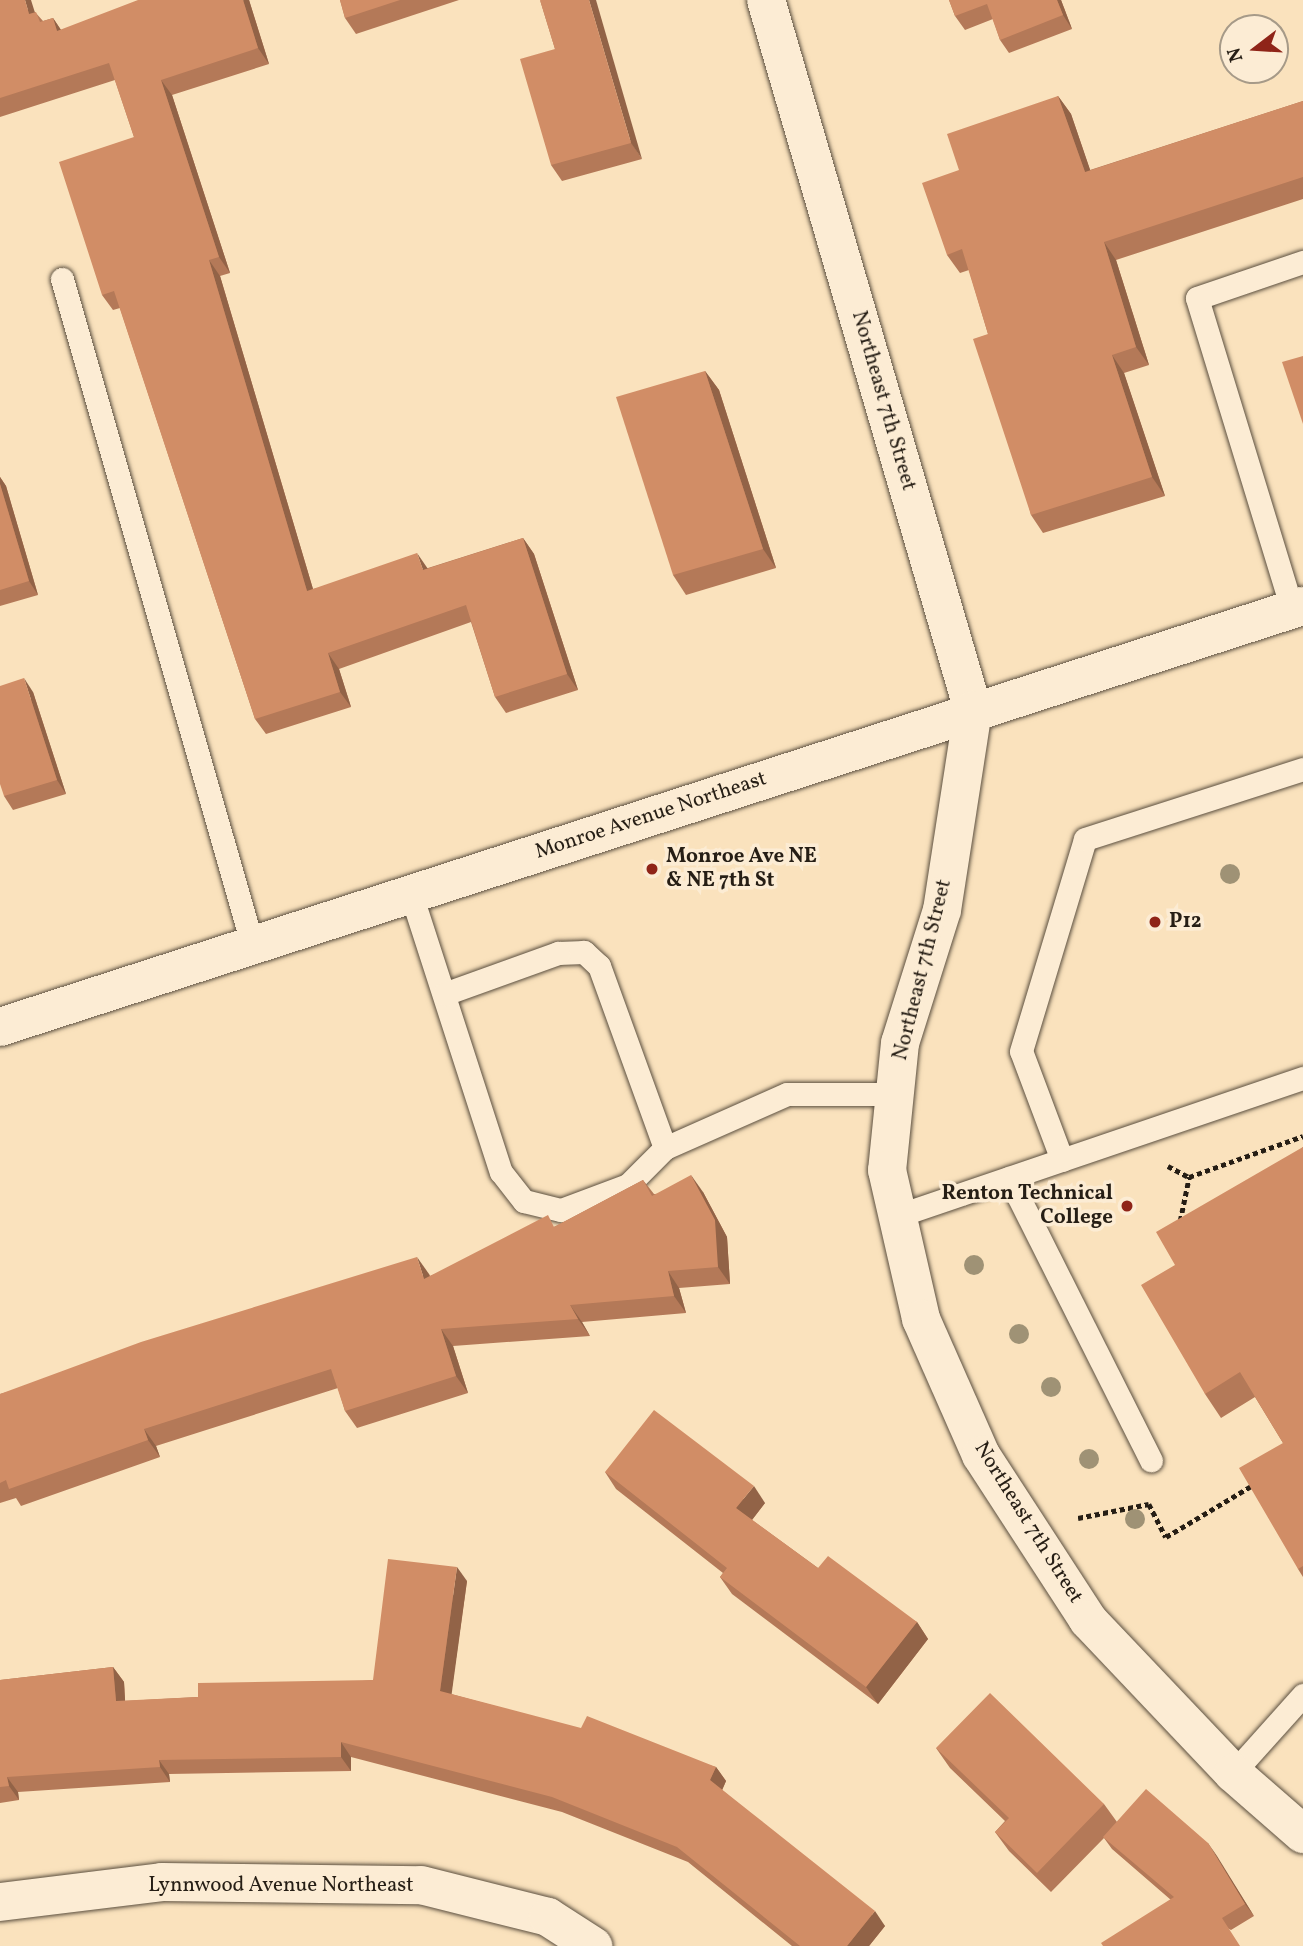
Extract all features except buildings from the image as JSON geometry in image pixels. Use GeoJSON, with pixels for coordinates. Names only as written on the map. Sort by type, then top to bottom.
{"type":"FeatureCollection","features":[{"type":"Feature","properties":{"kind":"street","name":"Northeast 7th Street"},"geometry":{"type":"LineString","coordinates":[[766,0],[973,710],[942,910],[900,1043],[887,1170],[920,1319],[981,1455],[1088,1620],[1233,1773],[1303,1834]]}},
{"type":"Feature","properties":{"kind":"street","name":"Monroe Avenue Northeast"},"geometry":{"type":"LineString","coordinates":[[0,1027],[1297,607]]}},
{"type":"Feature","properties":{"kind":"street","name":"Lynnwood Avenue Northeast"},"geometry":{"type":"LineString","coordinates":[[0,1902],[162,1882],[421,1885],[548,1917],[593,1946]]}},
{"type":"Feature","properties":{"kind":"lane"},"geometry":{"type":"LineString","coordinates":[[1297,607],[1197,298],[1303,262]]}},
{"type":"Feature","properties":{"kind":"lane"},"geometry":{"type":"LineString","coordinates":[[62,279],[252,944]]}},
{"type":"Feature","properties":{"kind":"lane"},"geometry":{"type":"LineString","coordinates":[[1062,1160],[1021,1051],[1085,839],[1303,769]]}},
{"type":"Feature","properties":{"kind":"lane"},"geometry":{"type":"LineString","coordinates":[[411,894],[501,1172],[524,1201],[561,1210],[617,1189],[665,1148],[786,1094],[895,1094]]}},
{"type":"Feature","properties":{"kind":"lane"},"geometry":{"type":"LineString","coordinates":[[444,994],[558,953],[584,952],[599,966],[665,1148]]}},
{"type":"Feature","properties":{"kind":"lane"},"geometry":{"type":"LineString","coordinates":[[897,1216],[1303,1078]]}},
{"type":"Feature","properties":{"kind":"lane"},"geometry":{"type":"LineString","coordinates":[[1009,1178],[1151,1460]]}},
{"type":"Feature","properties":{"kind":"lane"},"geometry":{"type":"LineString","coordinates":[[1233,1773],[1303,1695]]}},
{"type":"Feature","properties":{"kind":"path"},"geometry":{"type":"LineString","coordinates":[[1178,1230],[1189,1177],[1303,1136]]}},
{"type":"Feature","properties":{"kind":"path"},"geometry":{"type":"LineString","coordinates":[[1029,1529],[1149,1504],[1166,1537],[1257,1482]]}},
{"type":"Feature","properties":{"kind":"place","name":"Monroe Ave NE & NE 7th St"},"geometry":{"type":"Point","coordinates":[652,869]}},
{"type":"Feature","properties":{"kind":"place","name":"P12"},"geometry":{"type":"Point","coordinates":[1155,922]}},
{"type":"Feature","properties":{"kind":"place","name":"Renton Technical College"},"geometry":{"type":"Point","coordinates":[1127,1206]}}]}
